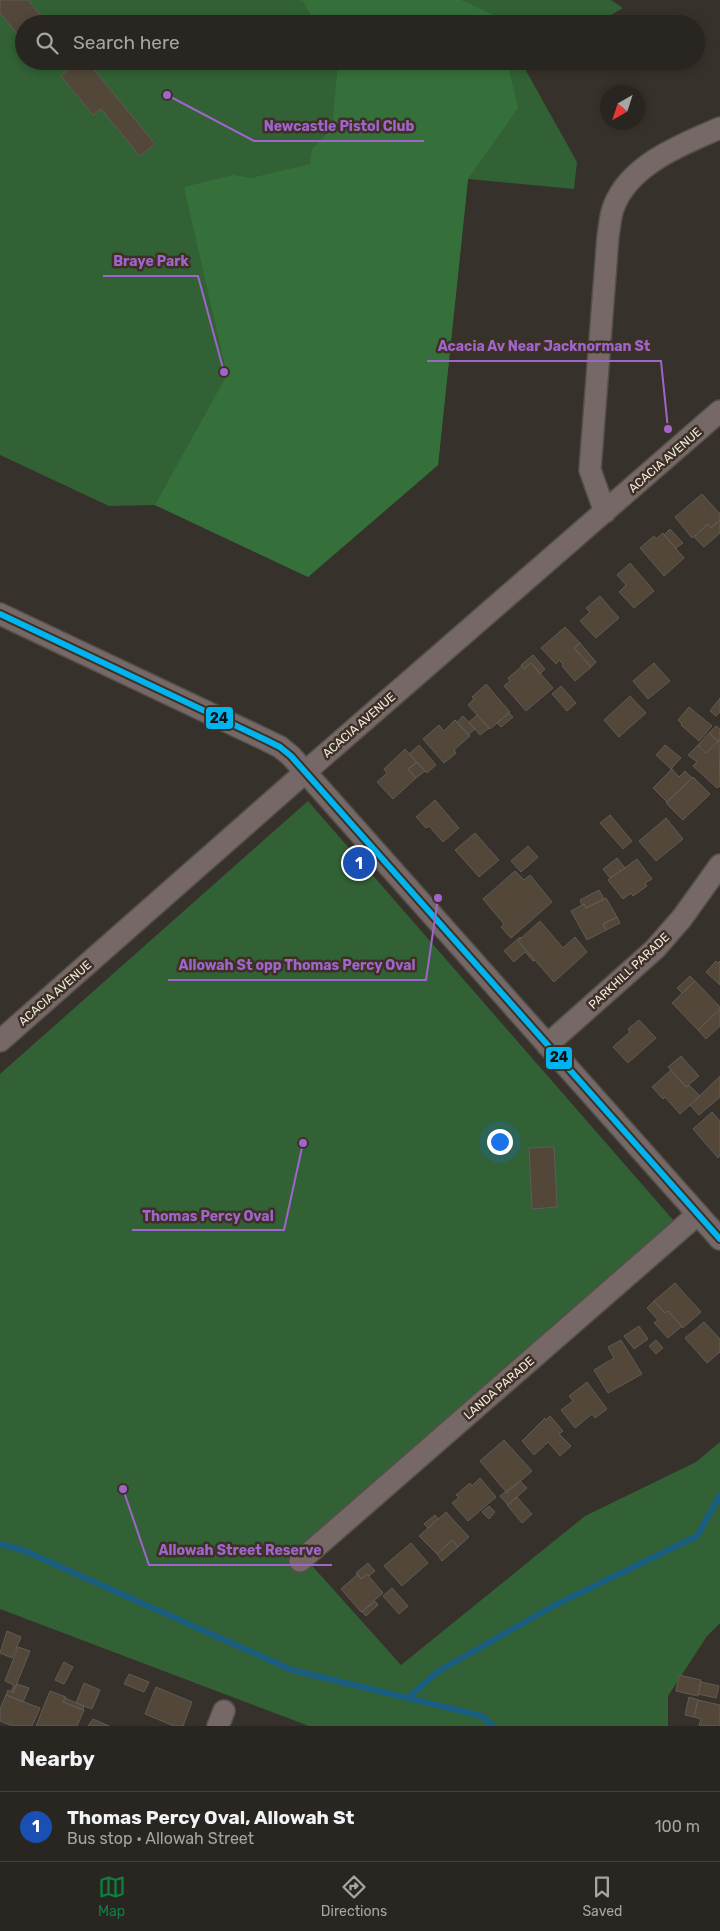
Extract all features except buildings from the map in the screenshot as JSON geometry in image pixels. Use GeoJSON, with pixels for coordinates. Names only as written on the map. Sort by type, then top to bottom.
{"type":"FeatureCollection","features":[{"type":"Feature","properties":{"kind":"street"},"geometry":{"type":"LineString","coordinates":[[605,512],[590,470],[608,236],[614,206],[627,183],[665,152],[720,128]]}},
{"type":"Feature","properties":{"kind":"street","name":"ACACIA AVENUE"},"geometry":{"type":"LineString","coordinates":[[0,1041],[720,411]]}},
{"type":"Feature","properties":{"kind":"street"},"geometry":{"type":"LineString","coordinates":[[0,614],[280,747],[306,772],[720,1239]]}},
{"type":"Feature","properties":{"kind":"street","name":"PARKHILL PARADE"},"geometry":{"type":"LineString","coordinates":[[548,1045],[655,949],[682,918],[720,866]]}},
{"type":"Feature","properties":{"kind":"street","name":"LANDA PARADE"},"geometry":{"type":"LineString","coordinates":[[300,1562],[698,1214]]}},
{"type":"Feature","properties":{"kind":"green space"},"geometry":{"type":"Polygon","coordinates":[[[0,0],[611,0],[623,8],[611,15],[15,15],[15,70],[526,70],[577,162],[574,189],[468,179],[438,465],[308,577],[155,505],[109,506],[0,455],[0,0]]]}},
{"type":"Feature","properties":{"kind":"green space"},"geometry":{"type":"Polygon","coordinates":[[[298,0],[461,0],[492,15],[311,15],[303,1],[298,0]]]}},
{"type":"Feature","properties":{"kind":"green space"},"geometry":{"type":"Polygon","coordinates":[[[337,70],[509,70],[518,108],[468,179],[438,465],[308,577],[155,505],[227,375],[184,187],[233,175],[251,178],[310,164],[312,149],[332,129],[337,70]]]}},
{"type":"Feature","properties":{"kind":"green space"},"geometry":{"type":"Polygon","coordinates":[[[308,801],[674,1221],[298,1550],[401,1665],[585,1516],[696,1462],[720,1442],[720,1623],[707,1636],[668,1696],[668,1726],[309,1726],[0,1609],[0,1074],[308,801]]]}},
{"type":"Feature","properties":{"kind":"waterway"},"geometry":{"type":"LineString","coordinates":[[408,1698],[437,1672],[553,1606],[697,1536],[720,1495]]}},
{"type":"Feature","properties":{"kind":"waterway"},"geometry":{"type":"LineString","coordinates":[[0,1544],[25,1551],[292,1670],[482,1716],[493,1726]]}},
{"type":"Feature","properties":{"kind":"transit line","name":"24"},"geometry":{"type":"LineString","coordinates":[[0,614],[266,740],[280,747],[291,756],[720,1239]]}},
{"type":"Feature","properties":{"kind":"place","name":"Newcastle Pistol Club"},"geometry":{"type":"Point","coordinates":[167,95]}},
{"type":"Feature","properties":{"kind":"place","name":"Braye Park"},"geometry":{"type":"Point","coordinates":[224,372]}},
{"type":"Feature","properties":{"kind":"place","name":"Acacia Av Near Jacknorman St"},"geometry":{"type":"Point","coordinates":[668,429]}},
{"type":"Feature","properties":{"kind":"place","name":"Thomas Percy Oval, Allowah St"},"geometry":{"type":"Point","coordinates":[359,863]}},
{"type":"Feature","properties":{"kind":"place","name":"Allowah St opp Thomas Percy Oval"},"geometry":{"type":"Point","coordinates":[438,898]}},
{"type":"Feature","properties":{"kind":"place","name":"Thomas Percy Oval"},"geometry":{"type":"Point","coordinates":[303,1143]}},
{"type":"Feature","properties":{"kind":"place","name":"Allowah Street Reserve"},"geometry":{"type":"Point","coordinates":[123,1489]}}]}
